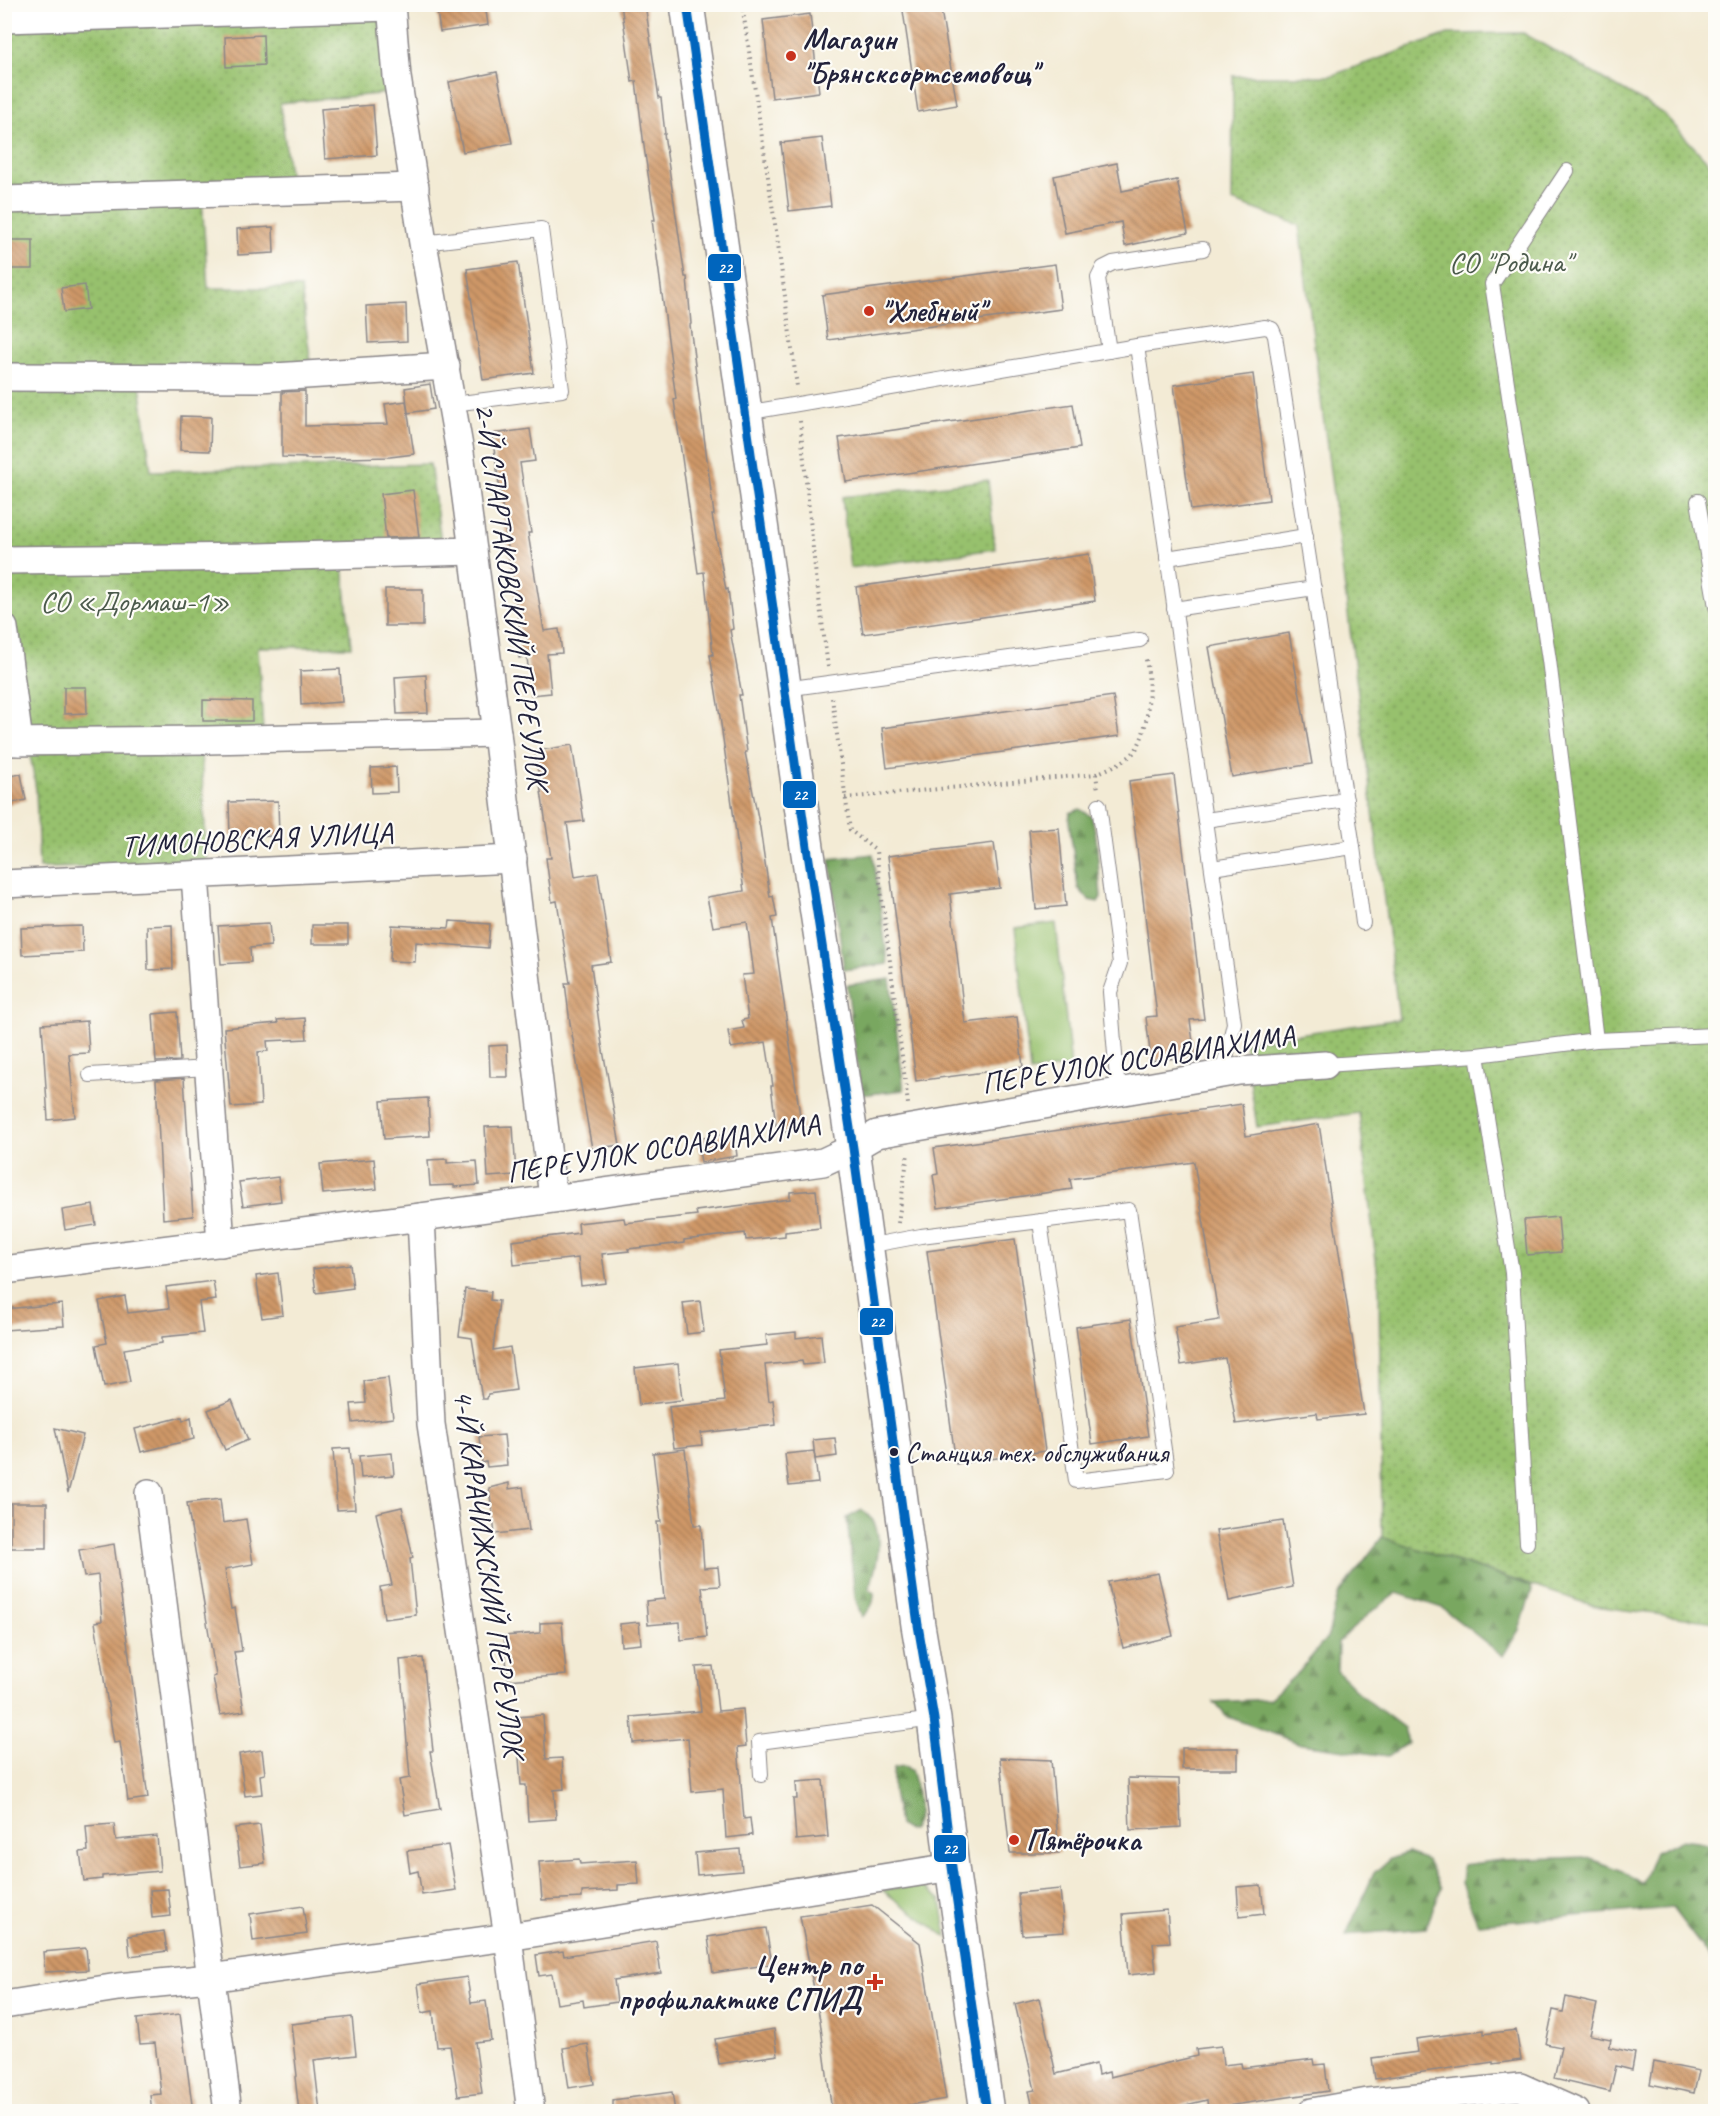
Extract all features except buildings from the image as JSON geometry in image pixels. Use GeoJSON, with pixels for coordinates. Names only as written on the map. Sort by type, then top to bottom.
{"type":"FeatureCollection","features":[{"type":"Feature","properties":{"kind":"street"},"geometry":{"type":"LineString","coordinates":[[687,4],[867,1246],[987,2112]]}},
{"type":"Feature","properties":{"kind":"street"},"geometry":{"type":"LineString","coordinates":[[4,19],[391,6]]}},
{"type":"Feature","properties":{"kind":"street","name":"2-Й СПАРТАКОВСКИЙ ПЕРЕУЛОК"},"geometry":{"type":"LineString","coordinates":[[391,6],[397,76],[423,243],[453,404],[473,551],[513,859],[553,1198]]}},
{"type":"Feature","properties":{"kind":"street"},"geometry":{"type":"LineString","coordinates":[[4,200],[415,187]]}},
{"type":"Feature","properties":{"kind":"street"},"geometry":{"type":"LineString","coordinates":[[4,377],[259,378],[446,366]]}},
{"type":"Feature","properties":{"kind":"street"},"geometry":{"type":"LineString","coordinates":[[4,560],[258,557],[473,551]]}},
{"type":"Feature","properties":{"kind":"street"},"geometry":{"type":"LineString","coordinates":[[4,628],[12,742],[497,733]]}},
{"type":"Feature","properties":{"kind":"street","name":"ТИМОНОВСКАЯ УЛИЦА"},"geometry":{"type":"LineString","coordinates":[[4,884],[513,859]]}},
{"type":"Feature","properties":{"kind":"street"},"geometry":{"type":"LineString","coordinates":[[195,875],[221,1243]]}},
{"type":"Feature","properties":{"kind":"street","name":"ПЕРЕУЛОК ОСОАВИАХИМА"},"geometry":{"type":"LineString","coordinates":[[4,1270],[421,1217],[823,1162],[877,1134],[1222,1074],[1325,1065]]}},
{"type":"Feature","properties":{"kind":"street","name":"4-Й КАРАЧИЖСКИЙ ПЕРЕУЛОК"},"geometry":{"type":"LineString","coordinates":[[421,1217],[431,1424],[508,1937],[531,2112]]}},
{"type":"Feature","properties":{"kind":"street"},"geometry":{"type":"LineString","coordinates":[[149,1493],[228,2112]]}},
{"type":"Feature","properties":{"kind":"street"},"geometry":{"type":"LineString","coordinates":[[4,2005],[118,1987],[210,1978],[508,1937],[952,1867]]}},
{"type":"Feature","properties":{"kind":"street"},"geometry":{"type":"LineString","coordinates":[[1312,2112],[1368,2102],[1520,2087],[1576,2112]]}},
{"type":"Feature","properties":{"kind":"lane"},"geometry":{"type":"LineString","coordinates":[[1567,171],[1492,284],[1549,660],[1596,1040]]}},
{"type":"Feature","properties":{"kind":"lane"},"geometry":{"type":"LineString","coordinates":[[423,243],[541,229],[562,390],[453,404]]}},
{"type":"Feature","properties":{"kind":"lane"},"geometry":{"type":"LineString","coordinates":[[1109,351],[1098,278],[1102,268],[1113,263],[1203,249]]}},
{"type":"Feature","properties":{"kind":"lane"},"geometry":{"type":"LineString","coordinates":[[746,413],[1137,346],[1265,327],[1272,330],[1275,336],[1314,588],[1363,923]]}},
{"type":"Feature","properties":{"kind":"lane"},"geometry":{"type":"LineString","coordinates":[[1137,346],[1234,1023],[1222,1074]]}},
{"type":"Feature","properties":{"kind":"lane"},"geometry":{"type":"LineString","coordinates":[[1698,501],[1715,589],[1716,607]]}},
{"type":"Feature","properties":{"kind":"lane"},"geometry":{"type":"LineString","coordinates":[[1167,558],[1306,536]]}},
{"type":"Feature","properties":{"kind":"lane"},"geometry":{"type":"LineString","coordinates":[[1174,609],[1314,588]]}},
{"type":"Feature","properties":{"kind":"lane"},"geometry":{"type":"LineString","coordinates":[[785,689],[1140,640]]}},
{"type":"Feature","properties":{"kind":"lane"},"geometry":{"type":"LineString","coordinates":[[1205,820],[1346,801]]}},
{"type":"Feature","properties":{"kind":"lane"},"geometry":{"type":"LineString","coordinates":[[1099,805],[1120,963],[1110,992],[1118,1092]]}},
{"type":"Feature","properties":{"kind":"lane"},"geometry":{"type":"LineString","coordinates":[[1212,868],[1353,847]]}},
{"type":"Feature","properties":{"kind":"lane"},"geometry":{"type":"LineString","coordinates":[[1325,1065],[1477,1055],[1596,1040],[1716,1035]]}},
{"type":"Feature","properties":{"kind":"lane"},"geometry":{"type":"LineString","coordinates":[[1477,1055],[1512,1273],[1527,1543]]}},
{"type":"Feature","properties":{"kind":"lane"},"geometry":{"type":"LineString","coordinates":[[90,1075],[208,1068]]}},
{"type":"Feature","properties":{"kind":"lane"},"geometry":{"type":"LineString","coordinates":[[867,1246],[921,1236],[1040,1221],[1129,1210],[1167,1470],[1076,1481],[1040,1221]]}},
{"type":"Feature","properties":{"kind":"lane"},"geometry":{"type":"LineString","coordinates":[[761,1775],[759,1742],[934,1719]]}},
{"type":"Feature","properties":{"kind":"path"},"geometry":{"type":"LineString","coordinates":[[742,4],[799,404],[815,568],[845,798],[850,830],[876,851],[911,1128]]}},
{"type":"Feature","properties":{"kind":"path"},"geometry":{"type":"LineString","coordinates":[[845,798],[1096,774],[1132,755],[1142,735],[1150,698],[1147,664],[1140,640]]}},
{"type":"Feature","properties":{"kind":"path"},"geometry":{"type":"LineString","coordinates":[[1096,774],[1099,805]]}},
{"type":"Feature","properties":{"kind":"green space","name":"СО «Дормаш-1»"},"geometry":{"type":"Polygon","coordinates":[[[4,5],[378,5],[389,93],[280,103],[292,196],[202,199],[208,288],[301,288],[313,380],[140,384],[151,471],[430,464],[444,562],[343,565],[351,647],[258,647],[263,731],[200,734],[207,865],[39,868],[36,789],[29,749],[5,750],[4,5]]]}},
{"type":"Feature","properties":{"kind":"green space","name":"СО \"Родина\""},"geometry":{"type":"Polygon","coordinates":[[[1523,33],[1663,113],[1715,170],[1715,1622],[1595,1606],[1382,1537],[1379,1287],[1359,1113],[1257,1127],[1244,1042],[1399,1019],[1299,225],[1232,201],[1233,76],[1330,76],[1448,34],[1523,33]]]}},
{"type":"Feature","properties":{"kind":"green space"},"geometry":{"type":"Polygon","coordinates":[[[988,480],[995,549],[850,568],[842,497],[988,480]]]}},
{"type":"Feature","properties":{"kind":"green space"},"geometry":{"type":"Polygon","coordinates":[[[1080,809],[1092,817],[1096,836],[1101,897],[1098,902],[1089,900],[1078,888],[1069,821],[1070,813],[1080,809]]]}},
{"type":"Feature","properties":{"kind":"green space"},"geometry":{"type":"Polygon","coordinates":[[[873,854],[888,964],[844,970],[830,859],[873,854]]]}},
{"type":"Feature","properties":{"kind":"green space"},"geometry":{"type":"Polygon","coordinates":[[[1056,923],[1071,1067],[1030,1072],[1015,928],[1056,923]]]}},
{"type":"Feature","properties":{"kind":"green space"},"geometry":{"type":"Polygon","coordinates":[[[890,979],[904,1090],[861,1095],[847,985],[890,979]]]}},
{"type":"Feature","properties":{"kind":"green space"},"geometry":{"type":"Polygon","coordinates":[[[862,1510],[875,1526],[878,1547],[869,1589],[874,1593],[873,1600],[862,1617],[855,1598],[847,1518],[862,1510]]]}},
{"type":"Feature","properties":{"kind":"green space"},"geometry":{"type":"Polygon","coordinates":[[[1382,1537],[1531,1586],[1532,1591],[1519,1630],[1503,1656],[1442,1608],[1397,1593],[1371,1612],[1338,1642],[1337,1671],[1362,1696],[1404,1728],[1408,1743],[1388,1756],[1301,1744],[1226,1716],[1214,1702],[1269,1699],[1300,1671],[1328,1636],[1338,1595],[1382,1537]]]}},
{"type":"Feature","properties":{"kind":"green space"},"geometry":{"type":"Polygon","coordinates":[[[903,1766],[911,1770],[918,1801],[917,1817],[911,1830],[906,1830],[899,1825],[894,1796],[894,1768],[903,1766]]]}},
{"type":"Feature","properties":{"kind":"green space"},"geometry":{"type":"Polygon","coordinates":[[[1680,1840],[1715,1844],[1715,1964],[1672,1908],[1478,1924],[1461,1883],[1463,1865],[1501,1860],[1585,1857],[1622,1871],[1642,1884],[1655,1852],[1680,1840]]]}},
{"type":"Feature","properties":{"kind":"green space"},"geometry":{"type":"Polygon","coordinates":[[[1407,1853],[1427,1860],[1441,1888],[1426,1928],[1346,1935],[1374,1873],[1390,1859],[1407,1853]]]}},
{"type":"Feature","properties":{"kind":"green space"},"geometry":{"type":"Polygon","coordinates":[[[921,1885],[941,1900],[947,1937],[882,1890],[921,1885]]]}},
{"type":"Feature","properties":{"kind":"transit line","name":"22"},"geometry":{"type":"LineString","coordinates":[[687,4],[807,847],[853,1148],[987,2112]]}},
{"type":"Feature","properties":{"kind":"place","name":"Магазин \"Брянсксортсемовощ\""},"geometry":{"type":"Point","coordinates":[791,56]}},
{"type":"Feature","properties":{"kind":"place","name":"\"Хлебный\""},"geometry":{"type":"Point","coordinates":[869,311]}},
{"type":"Feature","properties":{"kind":"place","name":"Станция тех. обслуживания"},"geometry":{"type":"Point","coordinates":[894,1452]}},
{"type":"Feature","properties":{"kind":"place","name":"Пятёрочка"},"geometry":{"type":"Point","coordinates":[1014,1840]}},
{"type":"Feature","properties":{"kind":"place","name":"Центр по профилактике СПИД"},"geometry":{"type":"Point","coordinates":[875,1982]}}]}
